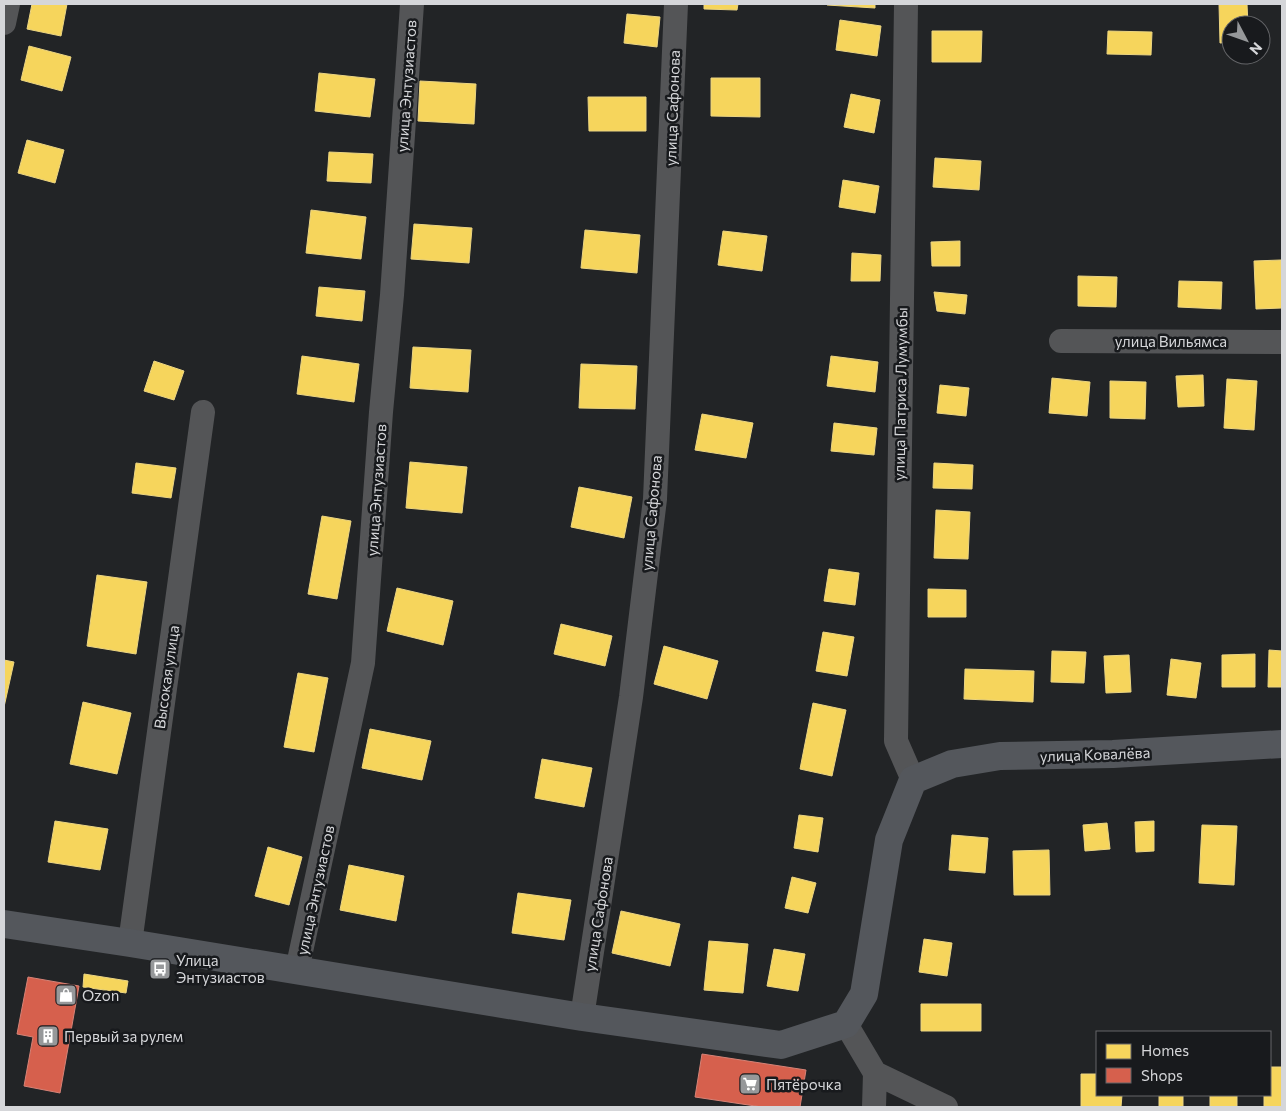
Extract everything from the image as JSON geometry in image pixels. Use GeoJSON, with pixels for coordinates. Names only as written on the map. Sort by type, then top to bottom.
{"type":"FeatureCollection","features":[{"type":"Feature","properties":{"kind":"street"},"geometry":{"type":"LineString","coordinates":[[4,23],[8,4]]}},
{"type":"Feature","properties":{"kind":"street","name":"улица Энтузиастов"},"geometry":{"type":"LineString","coordinates":[[297,970],[363,663],[381,412],[392,295],[412,4]]}},
{"type":"Feature","properties":{"kind":"street","name":"улица Сафонова"},"geometry":{"type":"LineString","coordinates":[[582,1018],[631,698],[655,499],[676,4]]}},
{"type":"Feature","properties":{"kind":"street","name":"улица Патриса Лумумбы"},"geometry":{"type":"LineString","coordinates":[[906,4],[896,741],[912,780]]}},
{"type":"Feature","properties":{"kind":"street","name":"улица Вильямса"},"geometry":{"type":"LineString","coordinates":[[1061,341],[1282,342]]}},
{"type":"Feature","properties":{"kind":"street","name":"Высокая улица"},"geometry":{"type":"LineString","coordinates":[[130,943],[203,412]]}},
{"type":"Feature","properties":{"kind":"street","name":"улица Ковалёва"},"geometry":{"type":"LineString","coordinates":[[912,780],[952,764],[1000,756],[1113,754],[1282,744]]}},
{"type":"Feature","properties":{"kind":"street"},"geometry":{"type":"LineString","coordinates":[[4,924],[297,970],[582,1018],[781,1046],[846,1024],[864,994],[889,840],[912,780]]}},
{"type":"Feature","properties":{"kind":"street"},"geometry":{"type":"LineString","coordinates":[[846,1024],[875,1073],[874,1107]]}},
{"type":"Feature","properties":{"kind":"street"},"geometry":{"type":"LineString","coordinates":[[875,1073],[946,1107]]}},
{"type":"Feature","properties":{"kind":"building: Homes"},"geometry":{"type":"Polygon","coordinates":[[[32,4],[67,4],[61,36],[27,29],[32,4]]]}},
{"type":"Feature","properties":{"kind":"building: Homes"},"geometry":{"type":"Polygon","coordinates":[[[704,4],[738,4],[737,10],[704,9],[704,4]]]}},
{"type":"Feature","properties":{"kind":"building: Homes"},"geometry":{"type":"Polygon","coordinates":[[[875,4],[875,8],[827,5],[875,4]]]}},
{"type":"Feature","properties":{"kind":"building: Homes"},"geometry":{"type":"Polygon","coordinates":[[[1219,4],[1247,4],[1248,15],[1221,15],[1220,43],[1219,4]]]}},
{"type":"Feature","properties":{"kind":"building: Homes"},"geometry":{"type":"Polygon","coordinates":[[[627,14],[660,17],[657,47],[624,43],[627,14]]]}},
{"type":"Feature","properties":{"kind":"building: Homes"},"geometry":{"type":"Polygon","coordinates":[[[840,20],[881,26],[877,56],[836,50],[840,20]]]}},
{"type":"Feature","properties":{"kind":"building: Homes"},"geometry":{"type":"Polygon","coordinates":[[[932,31],[982,31],[981,62],[932,62],[932,31]]]}},
{"type":"Feature","properties":{"kind":"building: Homes"},"geometry":{"type":"Polygon","coordinates":[[[1108,31],[1152,32],[1151,55],[1107,54],[1108,31]]]}},
{"type":"Feature","properties":{"kind":"building: Homes"},"geometry":{"type":"Polygon","coordinates":[[[29,46],[71,57],[62,91],[21,80],[29,46]]]}},
{"type":"Feature","properties":{"kind":"building: Homes"},"geometry":{"type":"Polygon","coordinates":[[[319,73],[375,79],[370,117],[315,111],[319,73]]]}},
{"type":"Feature","properties":{"kind":"building: Homes"},"geometry":{"type":"Polygon","coordinates":[[[711,78],[760,78],[760,117],[711,116],[711,78]]]}},
{"type":"Feature","properties":{"kind":"building: Homes"},"geometry":{"type":"Polygon","coordinates":[[[420,81],[476,84],[474,124],[418,121],[420,81]]]}},
{"type":"Feature","properties":{"kind":"building: Homes"},"geometry":{"type":"Polygon","coordinates":[[[851,94],[880,100],[874,133],[844,127],[851,94]]]}},
{"type":"Feature","properties":{"kind":"building: Homes"},"geometry":{"type":"Polygon","coordinates":[[[588,97],[646,97],[646,131],[589,131],[588,97]]]}},
{"type":"Feature","properties":{"kind":"building: Homes"},"geometry":{"type":"Polygon","coordinates":[[[27,140],[64,150],[55,183],[18,173],[27,140]]]}},
{"type":"Feature","properties":{"kind":"building: Homes"},"geometry":{"type":"Polygon","coordinates":[[[329,152],[373,154],[371,183],[327,181],[329,152]]]}},
{"type":"Feature","properties":{"kind":"building: Homes"},"geometry":{"type":"Polygon","coordinates":[[[935,158],[981,161],[979,190],[933,187],[935,158]]]}},
{"type":"Feature","properties":{"kind":"building: Homes"},"geometry":{"type":"Polygon","coordinates":[[[843,180],[879,186],[875,213],[839,207],[843,180]]]}},
{"type":"Feature","properties":{"kind":"building: Homes"},"geometry":{"type":"Polygon","coordinates":[[[311,210],[366,217],[361,259],[306,253],[311,210]]]}},
{"type":"Feature","properties":{"kind":"building: Homes"},"geometry":{"type":"Polygon","coordinates":[[[414,224],[472,228],[469,263],[411,259],[414,224]]]}},
{"type":"Feature","properties":{"kind":"building: Homes"},"geometry":{"type":"Polygon","coordinates":[[[585,230],[640,235],[637,273],[581,268],[585,230]]]}},
{"type":"Feature","properties":{"kind":"building: Homes"},"geometry":{"type":"Polygon","coordinates":[[[723,231],[767,236],[762,271],[718,265],[723,231]]]}},
{"type":"Feature","properties":{"kind":"building: Homes"},"geometry":{"type":"Polygon","coordinates":[[[960,241],[960,266],[932,266],[931,242],[960,241]]]}},
{"type":"Feature","properties":{"kind":"building: Homes"},"geometry":{"type":"Polygon","coordinates":[[[852,253],[881,255],[880,281],[851,281],[852,253]]]}},
{"type":"Feature","properties":{"kind":"building: Homes"},"geometry":{"type":"Polygon","coordinates":[[[1281,260],[1282,308],[1256,309],[1254,261],[1281,260]]]}},
{"type":"Feature","properties":{"kind":"building: Homes"},"geometry":{"type":"Polygon","coordinates":[[[1078,276],[1117,277],[1116,307],[1078,306],[1078,276]]]}},
{"type":"Feature","properties":{"kind":"building: Homes"},"geometry":{"type":"Polygon","coordinates":[[[1179,281],[1222,282],[1221,309],[1178,307],[1179,281]]]}},
{"type":"Feature","properties":{"kind":"building: Homes"},"geometry":{"type":"Polygon","coordinates":[[[319,287],[365,291],[362,321],[316,316],[319,287]]]}},
{"type":"Feature","properties":{"kind":"building: Homes"},"geometry":{"type":"Polygon","coordinates":[[[934,292],[967,295],[965,314],[937,311],[934,292]]]}},
{"type":"Feature","properties":{"kind":"building: Homes"},"geometry":{"type":"Polygon","coordinates":[[[413,347],[471,350],[468,392],[410,388],[413,347]]]}},
{"type":"Feature","properties":{"kind":"building: Homes"},"geometry":{"type":"Polygon","coordinates":[[[302,356],[359,364],[354,402],[297,394],[302,356]]]}},
{"type":"Feature","properties":{"kind":"building: Homes"},"geometry":{"type":"Polygon","coordinates":[[[831,356],[878,362],[875,392],[827,386],[831,356]]]}},
{"type":"Feature","properties":{"kind":"building: Homes"},"geometry":{"type":"Polygon","coordinates":[[[154,361],[184,371],[174,400],[144,391],[154,361]]]}},
{"type":"Feature","properties":{"kind":"building: Homes"},"geometry":{"type":"Polygon","coordinates":[[[581,364],[637,366],[635,409],[579,408],[581,364]]]}},
{"type":"Feature","properties":{"kind":"building: Homes"},"geometry":{"type":"Polygon","coordinates":[[[1203,375],[1204,406],[1178,407],[1176,376],[1203,375]]]}},
{"type":"Feature","properties":{"kind":"building: Homes"},"geometry":{"type":"Polygon","coordinates":[[[1052,378],[1090,382],[1087,416],[1049,413],[1052,378]]]}},
{"type":"Feature","properties":{"kind":"building: Homes"},"geometry":{"type":"Polygon","coordinates":[[[1227,379],[1257,381],[1254,430],[1224,428],[1227,379]]]}},
{"type":"Feature","properties":{"kind":"building: Homes"},"geometry":{"type":"Polygon","coordinates":[[[1110,381],[1146,382],[1145,419],[1110,418],[1110,381]]]}},
{"type":"Feature","properties":{"kind":"building: Homes"},"geometry":{"type":"Polygon","coordinates":[[[940,385],[969,388],[966,416],[937,413],[940,385]]]}},
{"type":"Feature","properties":{"kind":"building: Homes"},"geometry":{"type":"Polygon","coordinates":[[[702,414],[753,423],[746,458],[695,450],[702,414]]]}},
{"type":"Feature","properties":{"kind":"building: Homes"},"geometry":{"type":"Polygon","coordinates":[[[834,423],[877,428],[874,455],[831,451],[834,423]]]}},
{"type":"Feature","properties":{"kind":"building: Homes"},"geometry":{"type":"Polygon","coordinates":[[[410,462],[467,467],[462,513],[406,508],[410,462]]]}},
{"type":"Feature","properties":{"kind":"building: Homes"},"geometry":{"type":"Polygon","coordinates":[[[136,463],[176,468],[171,498],[132,493],[136,463]]]}},
{"type":"Feature","properties":{"kind":"building: Homes"},"geometry":{"type":"Polygon","coordinates":[[[934,463],[973,465],[972,489],[933,488],[934,463]]]}},
{"type":"Feature","properties":{"kind":"building: Homes"},"geometry":{"type":"Polygon","coordinates":[[[579,487],[632,497],[624,538],[571,527],[579,487]]]}},
{"type":"Feature","properties":{"kind":"building: Homes"},"geometry":{"type":"Polygon","coordinates":[[[936,510],[970,512],[968,559],[934,558],[936,510]]]}},
{"type":"Feature","properties":{"kind":"building: Homes"},"geometry":{"type":"Polygon","coordinates":[[[322,516],[351,521],[337,599],[308,594],[322,516]]]}},
{"type":"Feature","properties":{"kind":"building: Homes"},"geometry":{"type":"Polygon","coordinates":[[[829,569],[859,573],[855,605],[824,601],[829,569]]]}},
{"type":"Feature","properties":{"kind":"building: Homes"},"geometry":{"type":"Polygon","coordinates":[[[97,575],[147,582],[136,654],[87,646],[97,575]]]}},
{"type":"Feature","properties":{"kind":"building: Homes"},"geometry":{"type":"Polygon","coordinates":[[[397,588],[453,601],[443,645],[387,631],[397,588]]]}},
{"type":"Feature","properties":{"kind":"building: Homes"},"geometry":{"type":"Polygon","coordinates":[[[928,589],[966,590],[966,617],[928,617],[928,589]]]}},
{"type":"Feature","properties":{"kind":"building: Homes"},"geometry":{"type":"Polygon","coordinates":[[[561,624],[612,636],[605,666],[554,654],[561,624]]]}},
{"type":"Feature","properties":{"kind":"building: Homes"},"geometry":{"type":"Polygon","coordinates":[[[823,632],[854,637],[847,676],[816,671],[823,632]]]}},
{"type":"Feature","properties":{"kind":"building: Homes"},"geometry":{"type":"Polygon","coordinates":[[[664,646],[718,661],[707,699],[654,684],[664,646]]]}},
{"type":"Feature","properties":{"kind":"building: Homes"},"geometry":{"type":"Polygon","coordinates":[[[1269,650],[1282,651],[1282,687],[1268,687],[1269,650]]]}},
{"type":"Feature","properties":{"kind":"building: Homes"},"geometry":{"type":"Polygon","coordinates":[[[1052,651],[1086,652],[1084,683],[1051,682],[1052,651]]]}},
{"type":"Feature","properties":{"kind":"building: Homes"},"geometry":{"type":"Polygon","coordinates":[[[1255,654],[1255,687],[1222,687],[1222,655],[1255,654]]]}},
{"type":"Feature","properties":{"kind":"building: Homes"},"geometry":{"type":"Polygon","coordinates":[[[1129,655],[1131,692],[1106,693],[1104,656],[1129,655]]]}},
{"type":"Feature","properties":{"kind":"building: Homes"},"geometry":{"type":"Polygon","coordinates":[[[1171,659],[1201,663],[1196,698],[1167,695],[1171,659]]]}},
{"type":"Feature","properties":{"kind":"building: Homes"},"geometry":{"type":"Polygon","coordinates":[[[4,660],[14,662],[4,707],[4,660]]]}},
{"type":"Feature","properties":{"kind":"building: Homes"},"geometry":{"type":"Polygon","coordinates":[[[965,669],[1034,671],[1033,702],[964,699],[965,669]]]}},
{"type":"Feature","properties":{"kind":"building: Homes"},"geometry":{"type":"Polygon","coordinates":[[[298,673],[328,678],[314,752],[284,747],[298,673]]]}},
{"type":"Feature","properties":{"kind":"building: Homes"},"geometry":{"type":"Polygon","coordinates":[[[83,702],[131,713],[117,774],[70,764],[83,702]]]}},
{"type":"Feature","properties":{"kind":"building: Homes"},"geometry":{"type":"Polygon","coordinates":[[[813,703],[846,710],[832,776],[800,769],[813,703]]]}},
{"type":"Feature","properties":{"kind":"building: Homes"},"geometry":{"type":"Polygon","coordinates":[[[370,729],[431,741],[422,780],[362,768],[370,729]]]}},
{"type":"Feature","properties":{"kind":"building: Homes"},"geometry":{"type":"Polygon","coordinates":[[[542,759],[592,768],[584,807],[535,798],[542,759]]]}},
{"type":"Feature","properties":{"kind":"building: Homes"},"geometry":{"type":"Polygon","coordinates":[[[799,815],[823,818],[818,852],[794,848],[799,815]]]}},
{"type":"Feature","properties":{"kind":"building: Homes"},"geometry":{"type":"Polygon","coordinates":[[[55,821],[108,829],[100,870],[48,862],[55,821]]]}},
{"type":"Feature","properties":{"kind":"building: Homes"},"geometry":{"type":"Polygon","coordinates":[[[1154,821],[1154,851],[1136,852],[1135,822],[1154,821]]]}},
{"type":"Feature","properties":{"kind":"building: Homes"},"geometry":{"type":"Polygon","coordinates":[[[1107,823],[1110,849],[1085,851],[1083,825],[1107,823]]]}},
{"type":"Feature","properties":{"kind":"building: Homes"},"geometry":{"type":"Polygon","coordinates":[[[1202,825],[1237,826],[1234,885],[1199,883],[1202,825]]]}},
{"type":"Feature","properties":{"kind":"building: Homes"},"geometry":{"type":"Polygon","coordinates":[[[952,835],[988,838],[985,873],[949,870],[952,835]]]}},
{"type":"Feature","properties":{"kind":"building: Homes"},"geometry":{"type":"Polygon","coordinates":[[[268,847],[302,857],[289,905],[255,896],[268,847]]]}},
{"type":"Feature","properties":{"kind":"building: Homes"},"geometry":{"type":"Polygon","coordinates":[[[1049,850],[1050,895],[1014,895],[1013,851],[1049,850]]]}},
{"type":"Feature","properties":{"kind":"building: Homes"},"geometry":{"type":"Polygon","coordinates":[[[349,865],[404,876],[396,921],[340,910],[349,865]]]}},
{"type":"Feature","properties":{"kind":"building: Homes"},"geometry":{"type":"Polygon","coordinates":[[[792,877],[816,883],[808,913],[785,908],[792,877]]]}},
{"type":"Feature","properties":{"kind":"building: Homes"},"geometry":{"type":"Polygon","coordinates":[[[518,893],[571,900],[564,940],[512,933],[518,893]]]}},
{"type":"Feature","properties":{"kind":"building: Homes"},"geometry":{"type":"Polygon","coordinates":[[[621,911],[680,924],[670,966],[612,953],[621,911]]]}},
{"type":"Feature","properties":{"kind":"building: Homes"},"geometry":{"type":"Polygon","coordinates":[[[924,939],[952,943],[947,976],[919,972],[924,939]]]}},
{"type":"Feature","properties":{"kind":"building: Homes"},"geometry":{"type":"Polygon","coordinates":[[[709,941],[748,944],[743,993],[704,990],[709,941]]]}},
{"type":"Feature","properties":{"kind":"building: Homes"},"geometry":{"type":"Polygon","coordinates":[[[774,949],[805,954],[798,991],[767,986],[774,949]]]}},
{"type":"Feature","properties":{"kind":"building: Homes"},"geometry":{"type":"Polygon","coordinates":[[[84,974],[128,981],[126,993],[83,987],[84,974]]]}},
{"type":"Feature","properties":{"kind":"building: Homes"},"geometry":{"type":"Polygon","coordinates":[[[921,1004],[981,1004],[981,1031],[921,1031],[921,1004]]]}},
{"type":"Feature","properties":{"kind":"building: Homes"},"geometry":{"type":"Polygon","coordinates":[[[1271,1067],[1282,1067],[1282,1107],[1264,1107],[1264,1096],[1271,1096],[1271,1067]]]}},
{"type":"Feature","properties":{"kind":"building: Homes"},"geometry":{"type":"Polygon","coordinates":[[[1081,1074],[1096,1074],[1096,1096],[1122,1096],[1121,1107],[1081,1107],[1081,1074]]]}},
{"type":"Feature","properties":{"kind":"building: Homes"},"geometry":{"type":"Polygon","coordinates":[[[1159,1096],[1183,1096],[1183,1107],[1159,1107],[1159,1096]]]}},
{"type":"Feature","properties":{"kind":"building: Homes"},"geometry":{"type":"Polygon","coordinates":[[[1210,1096],[1237,1096],[1237,1107],[1210,1107],[1210,1096]]]}},
{"type":"Feature","properties":{"kind":"building: Shops","name":"Первый за рулем"},"geometry":{"type":"Polygon","coordinates":[[[28,977],[79,986],[60,1093],[24,1086],[33,1037],[17,1034],[28,977]]]}},
{"type":"Feature","properties":{"kind":"building: Shops","name":"Пятёрочка"},"geometry":{"type":"Polygon","coordinates":[[[702,1054],[806,1070],[800,1107],[762,1107],[695,1097],[702,1054]]]}},
{"type":"Feature","properties":{"kind":"place","name":"Улица Энтузиастов"},"geometry":{"type":"Point","coordinates":[160,969]}},
{"type":"Feature","properties":{"kind":"place","name":"Ozon"},"geometry":{"type":"Point","coordinates":[66,995]}},
{"type":"Feature","properties":{"kind":"place","name":"Первый за рулем"},"geometry":{"type":"Point","coordinates":[48,1036]}},
{"type":"Feature","properties":{"kind":"place","name":"Пятёрочка"},"geometry":{"type":"Point","coordinates":[750,1084]}}]}
